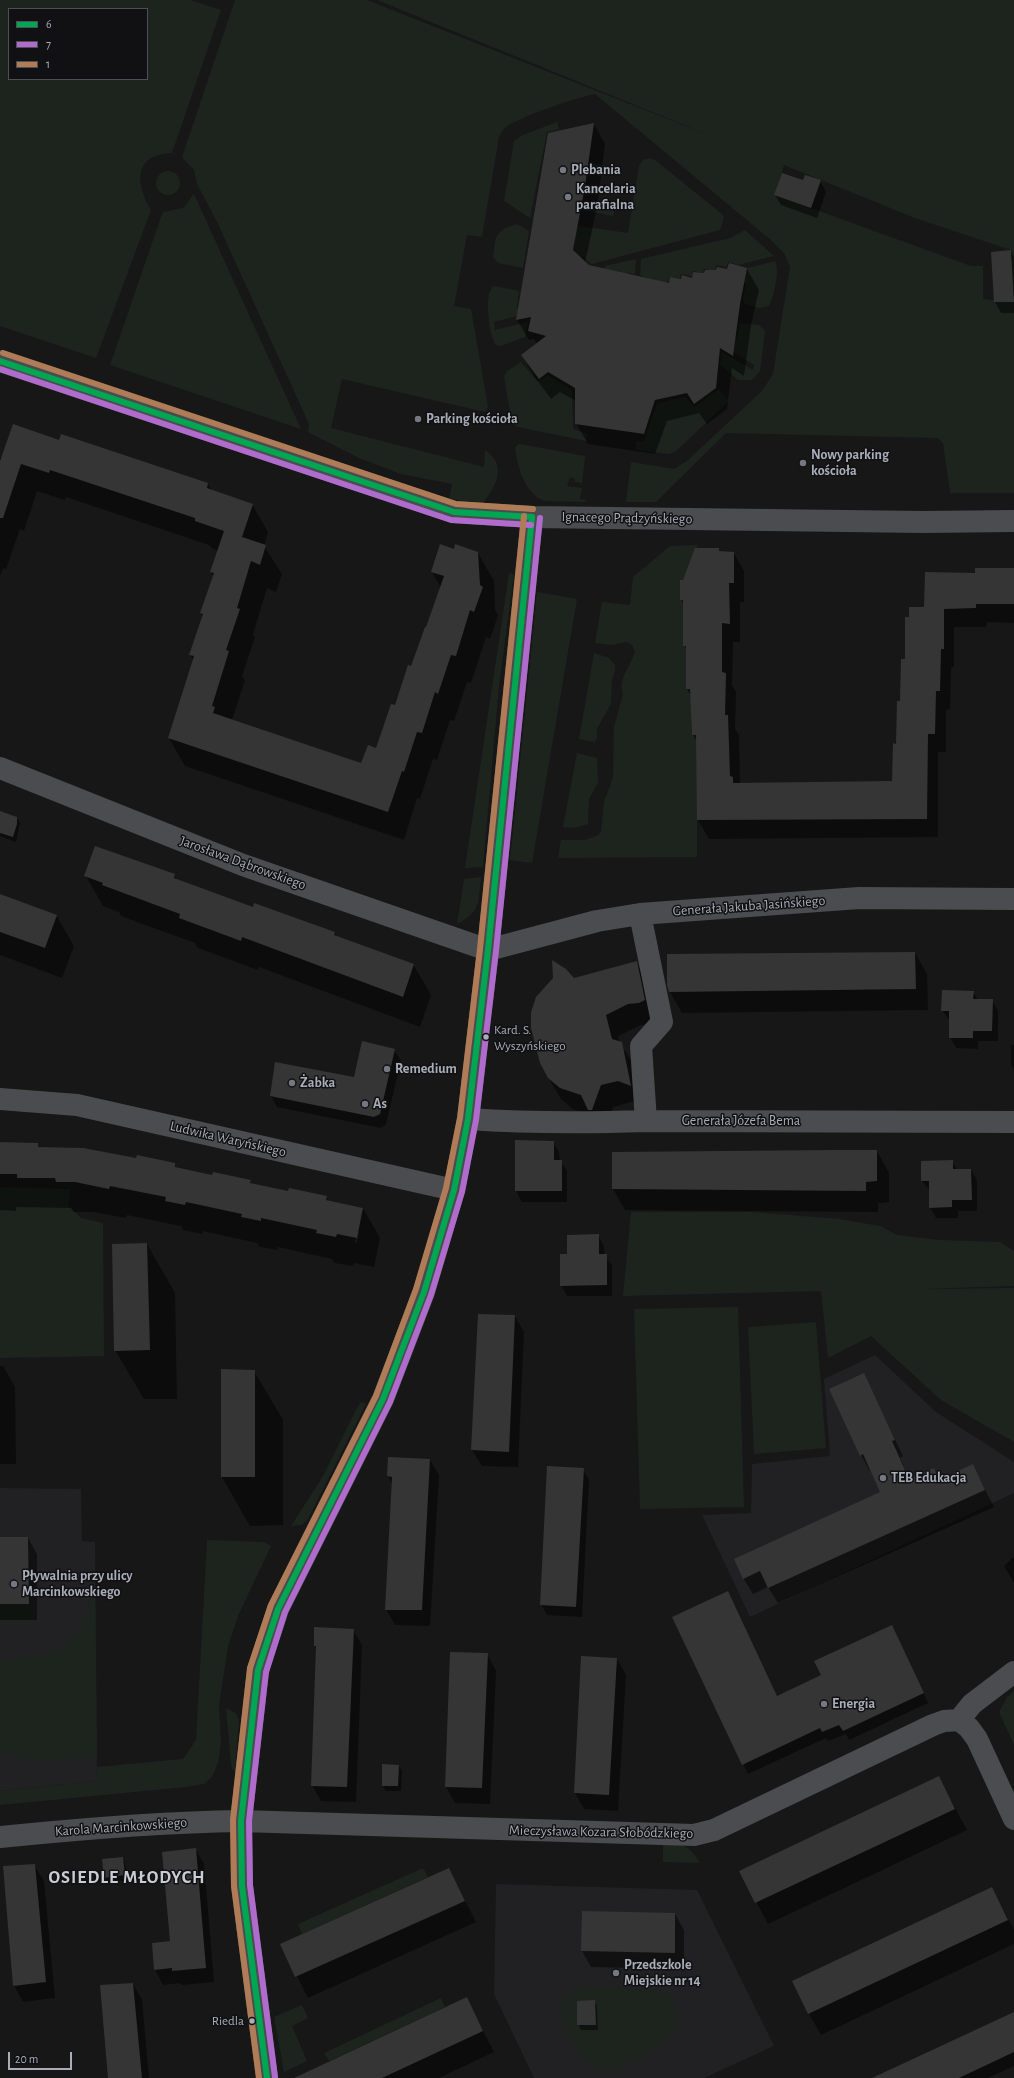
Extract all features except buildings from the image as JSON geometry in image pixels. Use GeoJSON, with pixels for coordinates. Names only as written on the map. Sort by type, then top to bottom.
{"type":"FeatureCollection","features":[{"type":"Feature","properties":{"kind":"street","name":"Ignacego Prądzyńskiego"},"geometry":{"type":"LineString","coordinates":[[0,361],[454,512],[532,517],[924,522],[1014,521]]}},
{"type":"Feature","properties":{"kind":"street"},"geometry":{"type":"LineString","coordinates":[[267,2078],[242,1886],[241,1821],[258,1670],[278,1609],[383,1398],[424,1292],[454,1190],[468,1119],[488,950],[532,517]]}},
{"type":"Feature","properties":{"kind":"street","name":"Jarosława Dąbrowskiego"},"geometry":{"type":"LineString","coordinates":[[0,768],[243,865],[488,950]]}},
{"type":"Feature","properties":{"kind":"street","name":"Generała Jakuba Jasińskiego"},"geometry":{"type":"LineString","coordinates":[[488,950],[597,921],[640,914],[859,898],[1014,899]]}},
{"type":"Feature","properties":{"kind":"street"},"geometry":{"type":"LineString","coordinates":[[640,914],[662,1022],[641,1046],[646,1121]]}},
{"type":"Feature","properties":{"kind":"street","name":"Ludwika Waryńskiego"},"geometry":{"type":"LineString","coordinates":[[0,1100],[76,1105],[454,1190]]}},
{"type":"Feature","properties":{"kind":"street","name":"Generała Józefa Bema"},"geometry":{"type":"LineString","coordinates":[[468,1119],[590,1123],[646,1121],[1014,1122]]}},
{"type":"Feature","properties":{"kind":"street"},"geometry":{"type":"LineString","coordinates":[[1014,1672],[972,1704],[958,1720],[969,1728],[977,1738],[1014,1819]]}},
{"type":"Feature","properties":{"kind":"street","name":"Mieczysława Kozara Słobódzkiego"},"geometry":{"type":"LineString","coordinates":[[241,1821],[694,1835],[714,1830],[933,1725],[944,1721],[958,1720]]}},
{"type":"Feature","properties":{"kind":"street","name":"Karola Marcinkowskiego"},"geometry":{"type":"LineString","coordinates":[[0,1837],[70,1830],[191,1822],[241,1821]]}},
{"type":"Feature","properties":{"kind":"shaded area"},"geometry":{"type":"Polygon","coordinates":[[[0,0],[190,0],[221,10],[172,153],[159,155],[150,159],[144,165],[141,172],[142,190],[151,210],[96,358],[0,326],[0,0]]]}},
{"type":"Feature","properties":{"kind":"shaded area"},"geometry":{"type":"Polygon","coordinates":[[[235,0],[367,0],[721,140],[377,0],[1014,0],[1014,302],[1014,493],[950,493],[943,443],[938,438],[726,433],[656,502],[626,502],[631,462],[674,469],[687,461],[762,391],[773,374],[790,267],[784,253],[771,240],[595,94],[562,103],[524,118],[506,127],[499,137],[482,237],[467,235],[454,306],[471,309],[488,407],[485,412],[342,379],[331,428],[484,467],[485,450],[492,456],[496,462],[498,476],[492,490],[483,503],[449,499],[452,484],[401,474],[359,458],[308,432],[309,424],[218,224],[197,184],[194,170],[182,157],[235,0]],[[784,165],[775,195],[971,266],[983,266],[983,299],[994,300],[995,302],[1014,302],[1011,250],[915,218],[784,165]]]}},
{"type":"Feature","properties":{"kind":"shaded area"},"geometry":{"type":"Polygon","coordinates":[[[557,122],[559,129],[547,132],[530,218],[504,201],[514,141],[523,135],[557,122]]]}},
{"type":"Feature","properties":{"kind":"shaded area"},"geometry":{"type":"Polygon","coordinates":[[[649,158],[655,160],[722,214],[724,218],[720,230],[592,264],[581,256],[572,258],[575,240],[569,237],[571,227],[579,226],[628,233],[639,166],[643,160],[649,158]]]}},
{"type":"Feature","properties":{"kind":"shaded area"},"geometry":{"type":"Polygon","coordinates":[[[591,163],[621,168],[620,173],[590,168],[591,163]]]}},
{"type":"Feature","properties":{"kind":"shaded area"},"geometry":{"type":"Polygon","coordinates":[[[168,171],[173,172],[179,178],[179,188],[173,194],[168,195],[163,194],[157,188],[156,183],[157,178],[163,172],[168,171]]]}},
{"type":"Feature","properties":{"kind":"shaded area"},"geometry":{"type":"Polygon","coordinates":[[[587,184],[617,190],[617,195],[586,189],[587,184]]]}},
{"type":"Feature","properties":{"kind":"shaded area"},"geometry":{"type":"Polygon","coordinates":[[[194,194],[301,429],[110,365],[163,212],[183,208],[194,194]]]}},
{"type":"Feature","properties":{"kind":"shaded area"},"geometry":{"type":"Polygon","coordinates":[[[583,205],[614,211],[613,216],[582,210],[583,205]]]}},
{"type":"Feature","properties":{"kind":"shaded area"},"geometry":{"type":"Polygon","coordinates":[[[517,224],[529,231],[523,268],[498,263],[493,257],[496,239],[500,232],[517,224]]]}},
{"type":"Feature","properties":{"kind":"shaded area"},"geometry":{"type":"Polygon","coordinates":[[[745,230],[774,256],[738,265],[728,262],[726,267],[716,265],[715,271],[704,269],[703,273],[692,271],[692,276],[681,274],[680,278],[669,277],[668,282],[650,286],[643,281],[643,276],[640,275],[641,259],[730,238],[745,230]]]}},
{"type":"Feature","properties":{"kind":"shaded area"},"geometry":{"type":"Polygon","coordinates":[[[636,259],[635,274],[628,273],[627,279],[604,271],[605,266],[636,259]]]}},
{"type":"Feature","properties":{"kind":"shaded area"},"geometry":{"type":"Polygon","coordinates":[[[775,261],[777,277],[769,306],[759,308],[744,304],[743,299],[746,284],[735,276],[736,271],[775,261]]]}},
{"type":"Feature","properties":{"kind":"shaded area"},"geometry":{"type":"Polygon","coordinates":[[[494,286],[519,291],[517,308],[522,311],[521,315],[494,322],[495,330],[528,322],[525,337],[501,346],[496,345],[493,340],[489,324],[489,296],[494,286]]]}},
{"type":"Feature","properties":{"kind":"shaded area"},"geometry":{"type":"Polygon","coordinates":[[[740,323],[759,325],[765,331],[760,371],[752,380],[738,380],[720,364],[722,352],[753,370],[754,365],[723,346],[723,340],[737,338],[740,323]]]}},
{"type":"Feature","properties":{"kind":"shaded area"},"geometry":{"type":"Polygon","coordinates":[[[521,362],[538,382],[548,375],[572,390],[573,429],[587,434],[586,441],[518,427],[512,424],[504,376],[507,371],[521,362]]]}},
{"type":"Feature","properties":{"kind":"shaded area"},"geometry":{"type":"Polygon","coordinates":[[[719,389],[729,401],[675,452],[669,454],[635,450],[636,441],[644,441],[657,403],[685,397],[694,407],[719,389]]]}},
{"type":"Feature","properties":{"kind":"shaded area"},"geometry":{"type":"Polygon","coordinates":[[[520,444],[585,456],[582,483],[575,482],[575,479],[570,477],[567,486],[582,488],[580,499],[586,500],[585,502],[544,501],[531,492],[523,479],[518,463],[515,448],[520,444]]]}},
{"type":"Feature","properties":{"kind":"shaded area"},"geometry":{"type":"Polygon","coordinates":[[[697,545],[697,551],[683,580],[680,580],[680,599],[688,600],[683,615],[683,645],[690,646],[686,689],[694,689],[691,700],[692,735],[700,735],[697,788],[697,857],[558,858],[561,840],[585,840],[597,836],[601,832],[604,802],[613,777],[614,727],[623,694],[623,677],[635,651],[632,645],[626,642],[612,645],[595,643],[602,602],[630,605],[633,577],[670,546],[697,545]]]}},
{"type":"Feature","properties":{"kind":"shaded area"},"geometry":{"type":"Polygon","coordinates":[[[509,573],[514,574],[499,686],[483,867],[465,868],[509,573]]]}},
{"type":"Feature","properties":{"kind":"shaded area"},"geometry":{"type":"Polygon","coordinates":[[[537,592],[577,599],[532,863],[510,860],[537,592]]]}},
{"type":"Feature","properties":{"kind":"shaded area"},"geometry":{"type":"Polygon","coordinates":[[[594,653],[609,658],[615,665],[615,671],[612,680],[611,704],[597,729],[597,739],[594,742],[579,739],[594,653]]]}},
{"type":"Feature","properties":{"kind":"shaded area"},"geometry":{"type":"Polygon","coordinates":[[[577,753],[597,758],[598,783],[589,799],[588,824],[575,828],[563,827],[577,753]]]}},
{"type":"Feature","properties":{"kind":"shaded area"},"geometry":{"type":"Polygon","coordinates":[[[481,877],[479,899],[475,910],[471,915],[457,924],[464,879],[481,877]]]}},
{"type":"Feature","properties":{"kind":"shaded area"},"geometry":{"type":"Polygon","coordinates":[[[0,1187],[70,1189],[68,1205],[81,1218],[103,1223],[104,1356],[0,1358],[0,1187]]]}},
{"type":"Feature","properties":{"kind":"shaded area"},"geometry":{"type":"Polygon","coordinates":[[[631,1212],[753,1212],[839,1219],[880,1226],[897,1235],[940,1240],[1000,1242],[1014,1251],[1014,1286],[919,1289],[1014,1288],[1014,1442],[941,1400],[871,1336],[828,1358],[821,1291],[623,1296],[631,1212]]]}},
{"type":"Feature","properties":{"kind":"shaded area"},"geometry":{"type":"Polygon","coordinates":[[[738,1307],[744,1507],[640,1509],[634,1309],[738,1307]]]}},
{"type":"Feature","properties":{"kind":"shaded area"},"geometry":{"type":"Polygon","coordinates":[[[816,1322],[826,1448],[754,1454],[748,1327],[816,1322]]]}},
{"type":"Feature","properties":{"kind":"shaded area","name":"TEB Edukacja"},"geometry":{"type":"Polygon","coordinates":[[[875,1355],[936,1412],[1014,1462],[1014,1493],[750,1617],[702,1515],[751,1513],[752,1464],[830,1456],[824,1379],[875,1355]]]}},
{"type":"Feature","properties":{"kind":"shaded area"},"geometry":{"type":"Polygon","coordinates":[[[363,1402],[366,1404],[308,1519],[302,1525],[291,1526],[323,1476],[356,1410],[360,1403],[363,1402]]]}},
{"type":"Feature","properties":{"kind":"shaded area"},"geometry":{"type":"Polygon","coordinates":[[[0,1488],[81,1489],[82,1541],[95,1542],[97,1781],[0,1791],[0,1488]]]}},
{"type":"Feature","properties":{"kind":"shaded area"},"geometry":{"type":"Polygon","coordinates":[[[207,1540],[264,1542],[271,1546],[238,1616],[228,1646],[219,1706],[221,1742],[218,1763],[212,1777],[204,1784],[186,1787],[0,1805],[0,1791],[97,1781],[97,1767],[183,1759],[196,1740],[207,1540]]]}},
{"type":"Feature","properties":{"kind":"shaded area"},"geometry":{"type":"Polygon","coordinates":[[[92,1565],[95,1565],[97,1757],[60,1760],[35,1760],[0,1751],[0,1663],[46,1653],[60,1648],[71,1640],[79,1631],[88,1606],[92,1565]]]}},
{"type":"Feature","properties":{"kind":"shaded area"},"geometry":{"type":"Polygon","coordinates":[[[0,1604],[30,1604],[31,1622],[0,1622],[0,1604]]]}},
{"type":"Feature","properties":{"kind":"shaded area"},"geometry":{"type":"Polygon","coordinates":[[[1014,1691],[1014,1745],[999,1712],[1007,1697],[1014,1691]]]}},
{"type":"Feature","properties":{"kind":"shaded area"},"geometry":{"type":"Polygon","coordinates":[[[226,1708],[236,1713],[239,1720],[235,1771],[232,1769],[231,1763],[226,1708]]]}},
{"type":"Feature","properties":{"kind":"shaded area"},"geometry":{"type":"Polygon","coordinates":[[[663,1845],[685,1846],[692,1852],[700,1863],[663,1862],[663,1845]]]}},
{"type":"Feature","properties":{"kind":"shaded area"},"geometry":{"type":"Polygon","coordinates":[[[423,1868],[428,1877],[302,1934],[298,1924],[423,1868]]]}},
{"type":"Feature","properties":{"kind":"shaded area","name":"Przedszkole Miejskie nr 14"},"geometry":{"type":"Polygon","coordinates":[[[496,1884],[697,1890],[774,2046],[704,2078],[534,2078],[494,1994],[496,1884]]]}},
{"type":"Feature","properties":{"kind":"shaded area"},"geometry":{"type":"Polygon","coordinates":[[[588,1987],[650,1989],[662,1993],[664,1989],[672,2001],[676,2011],[677,2020],[675,2029],[663,2043],[628,2063],[607,2070],[593,2067],[583,2059],[577,2051],[563,2025],[559,2010],[561,2000],[568,1990],[572,1994],[578,1989],[588,1987]]]}},
{"type":"Feature","properties":{"kind":"shaded area"},"geometry":{"type":"Polygon","coordinates":[[[441,1998],[445,2007],[329,2061],[324,2053],[441,1998]]]}},
{"type":"Feature","properties":{"kind":"shaded area"},"geometry":{"type":"Polygon","coordinates":[[[302,2005],[308,2018],[292,2026],[307,2061],[284,2072],[274,2017],[302,2005]]]}},
{"type":"Feature","properties":{"kind":"transit line","name":"1"},"geometry":{"type":"LineString","coordinates":[[3,353],[456,504],[533,509]]}},
{"type":"Feature","properties":{"kind":"transit line","name":"6"},"geometry":{"type":"LineString","coordinates":[[0,361],[454,512],[532,517]]}},
{"type":"Feature","properties":{"kind":"transit line","name":"7"},"geometry":{"type":"LineString","coordinates":[[0,369],[451,520],[531,525]]}},
{"type":"Feature","properties":{"kind":"transit line","name":"1"},"geometry":{"type":"LineString","coordinates":[[259,2078],[234,1886],[233,1820],[250,1668],[271,1605],[376,1396],[416,1289],[446,1188],[460,1118],[480,949],[524,516]]}},
{"type":"Feature","properties":{"kind":"transit line","name":"6"},"geometry":{"type":"LineString","coordinates":[[267,2078],[242,1886],[241,1821],[258,1670],[278,1609],[383,1399],[424,1292],[454,1190],[468,1119],[488,950],[532,517]]}},
{"type":"Feature","properties":{"kind":"transit line","name":"7"},"geometry":{"type":"LineString","coordinates":[[275,2077],[250,1885],[249,1821],[266,1672],[285,1612],[390,1402],[431,1295],[462,1192],[476,1120],[496,951],[540,518]]}},
{"type":"Feature","properties":{"kind":"place","name":"Plebania"},"geometry":{"type":"Point","coordinates":[563,170]}},
{"type":"Feature","properties":{"kind":"place","name":"Kancelaria parafialna"},"geometry":{"type":"Point","coordinates":[568,197]}},
{"type":"Feature","properties":{"kind":"place","name":"Parking kościoła"},"geometry":{"type":"Point","coordinates":[418,419]}},
{"type":"Feature","properties":{"kind":"place","name":"Nowy parking kościoła"},"geometry":{"type":"Point","coordinates":[803,463]}},
{"type":"Feature","properties":{"kind":"place","name":"Kard. S. Wyszyńskiego"},"geometry":{"type":"Point","coordinates":[486,1037]}},
{"type":"Feature","properties":{"kind":"place","name":"Remedium"},"geometry":{"type":"Point","coordinates":[387,1069]}},
{"type":"Feature","properties":{"kind":"place","name":"Żabka"},"geometry":{"type":"Point","coordinates":[292,1083]}},
{"type":"Feature","properties":{"kind":"place","name":"As"},"geometry":{"type":"Point","coordinates":[365,1104]}},
{"type":"Feature","properties":{"kind":"place","name":"TEB Edukacja"},"geometry":{"type":"Point","coordinates":[883,1478]}},
{"type":"Feature","properties":{"kind":"place","name":"Pływalnia przy ulicy Marcinkowskiego"},"geometry":{"type":"Point","coordinates":[14,1584]}},
{"type":"Feature","properties":{"kind":"place","name":"Energia"},"geometry":{"type":"Point","coordinates":[824,1704]}},
{"type":"Feature","properties":{"kind":"place","name":"Przedszkole Miejskie nr 14"},"geometry":{"type":"Point","coordinates":[616,1973]}},
{"type":"Feature","properties":{"kind":"place","name":"Riedla"},"geometry":{"type":"Point","coordinates":[252,2021]}},
{"type":"Feature","properties":{"kind":"district","name":"OSIEDLE MŁODYCH"},"geometry":{"type":"Point","coordinates":[127,1878]}}]}
